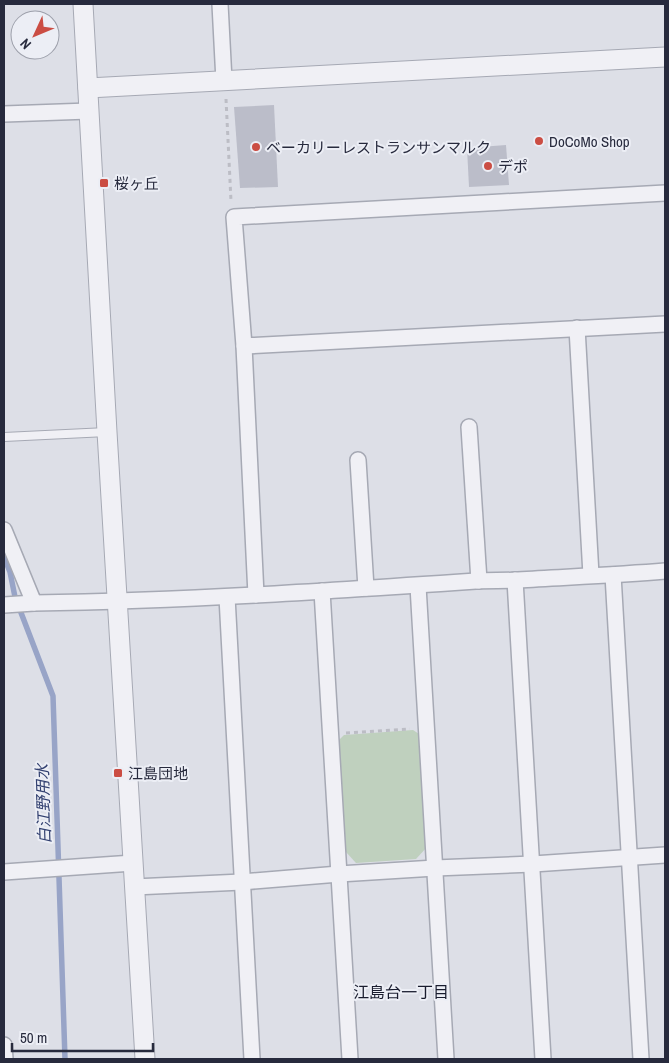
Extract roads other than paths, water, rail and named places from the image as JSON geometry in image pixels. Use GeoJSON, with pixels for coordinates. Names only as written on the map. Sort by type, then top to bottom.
{"type":"FeatureCollection","features":[{"type":"Feature","properties":{"kind":"street"},"geometry":{"type":"LineString","coordinates":[[83,4],[145,1059]]}},
{"type":"Feature","properties":{"kind":"street"},"geometry":{"type":"LineString","coordinates":[[220,4],[225,90]]}},
{"type":"Feature","properties":{"kind":"street"},"geometry":{"type":"LineString","coordinates":[[88,88],[225,90],[665,57]]}},
{"type":"Feature","properties":{"kind":"street"},"geometry":{"type":"LineString","coordinates":[[4,114],[88,111]]}},
{"type":"Feature","properties":{"kind":"street"},"geometry":{"type":"LineString","coordinates":[[256,595],[244,346],[234,217],[665,193]]}},
{"type":"Feature","properties":{"kind":"street"},"geometry":{"type":"LineString","coordinates":[[244,346],[665,324]]}},
{"type":"Feature","properties":{"kind":"street"},"geometry":{"type":"LineString","coordinates":[[576,328],[591,575]]}},
{"type":"Feature","properties":{"kind":"street"},"geometry":{"type":"LineString","coordinates":[[469,427],[479,581]]}},
{"type":"Feature","properties":{"kind":"street"},"geometry":{"type":"LineString","coordinates":[[358,460],[366,588]]}},
{"type":"Feature","properties":{"kind":"street"},"geometry":{"type":"LineString","coordinates":[[4,530],[19,604],[227,597],[665,571]]}},
{"type":"Feature","properties":{"kind":"street"},"geometry":{"type":"LineString","coordinates":[[613,575],[641,1059]]}},
{"type":"Feature","properties":{"kind":"street"},"geometry":{"type":"LineString","coordinates":[[516,580],[543,1059]]}},
{"type":"Feature","properties":{"kind":"street"},"geometry":{"type":"LineString","coordinates":[[418,586],[428,728],[446,1059]]}},
{"type":"Feature","properties":{"kind":"street"},"geometry":{"type":"LineString","coordinates":[[322,591],[350,1059]]}},
{"type":"Feature","properties":{"kind":"street"},"geometry":{"type":"LineString","coordinates":[[227,597],[252,1059]]}},
{"type":"Feature","properties":{"kind":"street"},"geometry":{"type":"LineString","coordinates":[[134,887],[242,882],[339,874],[665,855]]}},
{"type":"Feature","properties":{"kind":"street"},"geometry":{"type":"LineString","coordinates":[[4,872],[133,863]]}},
{"type":"Feature","properties":{"kind":"street"},"geometry":{"type":"LineString","coordinates":[[4,1045],[5,1059]]}},
{"type":"Feature","properties":{"kind":"lane"},"geometry":{"type":"LineString","coordinates":[[4,437],[107,432]]}},
{"type":"Feature","properties":{"kind":"waterway","name":"白江野用水"},"geometry":{"type":"LineString","coordinates":[[4,557],[10,572],[15,597],[53,696],[65,1059]]}},
{"type":"Feature","properties":{"kind":"place","name":"DoCoMo Shop"},"geometry":{"type":"Point","coordinates":[539,141]}},
{"type":"Feature","properties":{"kind":"place","name":"ベーカリーレストランサンマルク"},"geometry":{"type":"Point","coordinates":[256,147]}},
{"type":"Feature","properties":{"kind":"place","name":"デポ"},"geometry":{"type":"Point","coordinates":[488,166]}},
{"type":"Feature","properties":{"kind":"place","name":"桜ヶ丘"},"geometry":{"type":"Point","coordinates":[104,183]}},
{"type":"Feature","properties":{"kind":"place","name":"江島団地"},"geometry":{"type":"Point","coordinates":[118,773]}},
{"type":"Feature","properties":{"kind":"district","name":"江島台一丁目"},"geometry":{"type":"Point","coordinates":[401,992]}}]}
